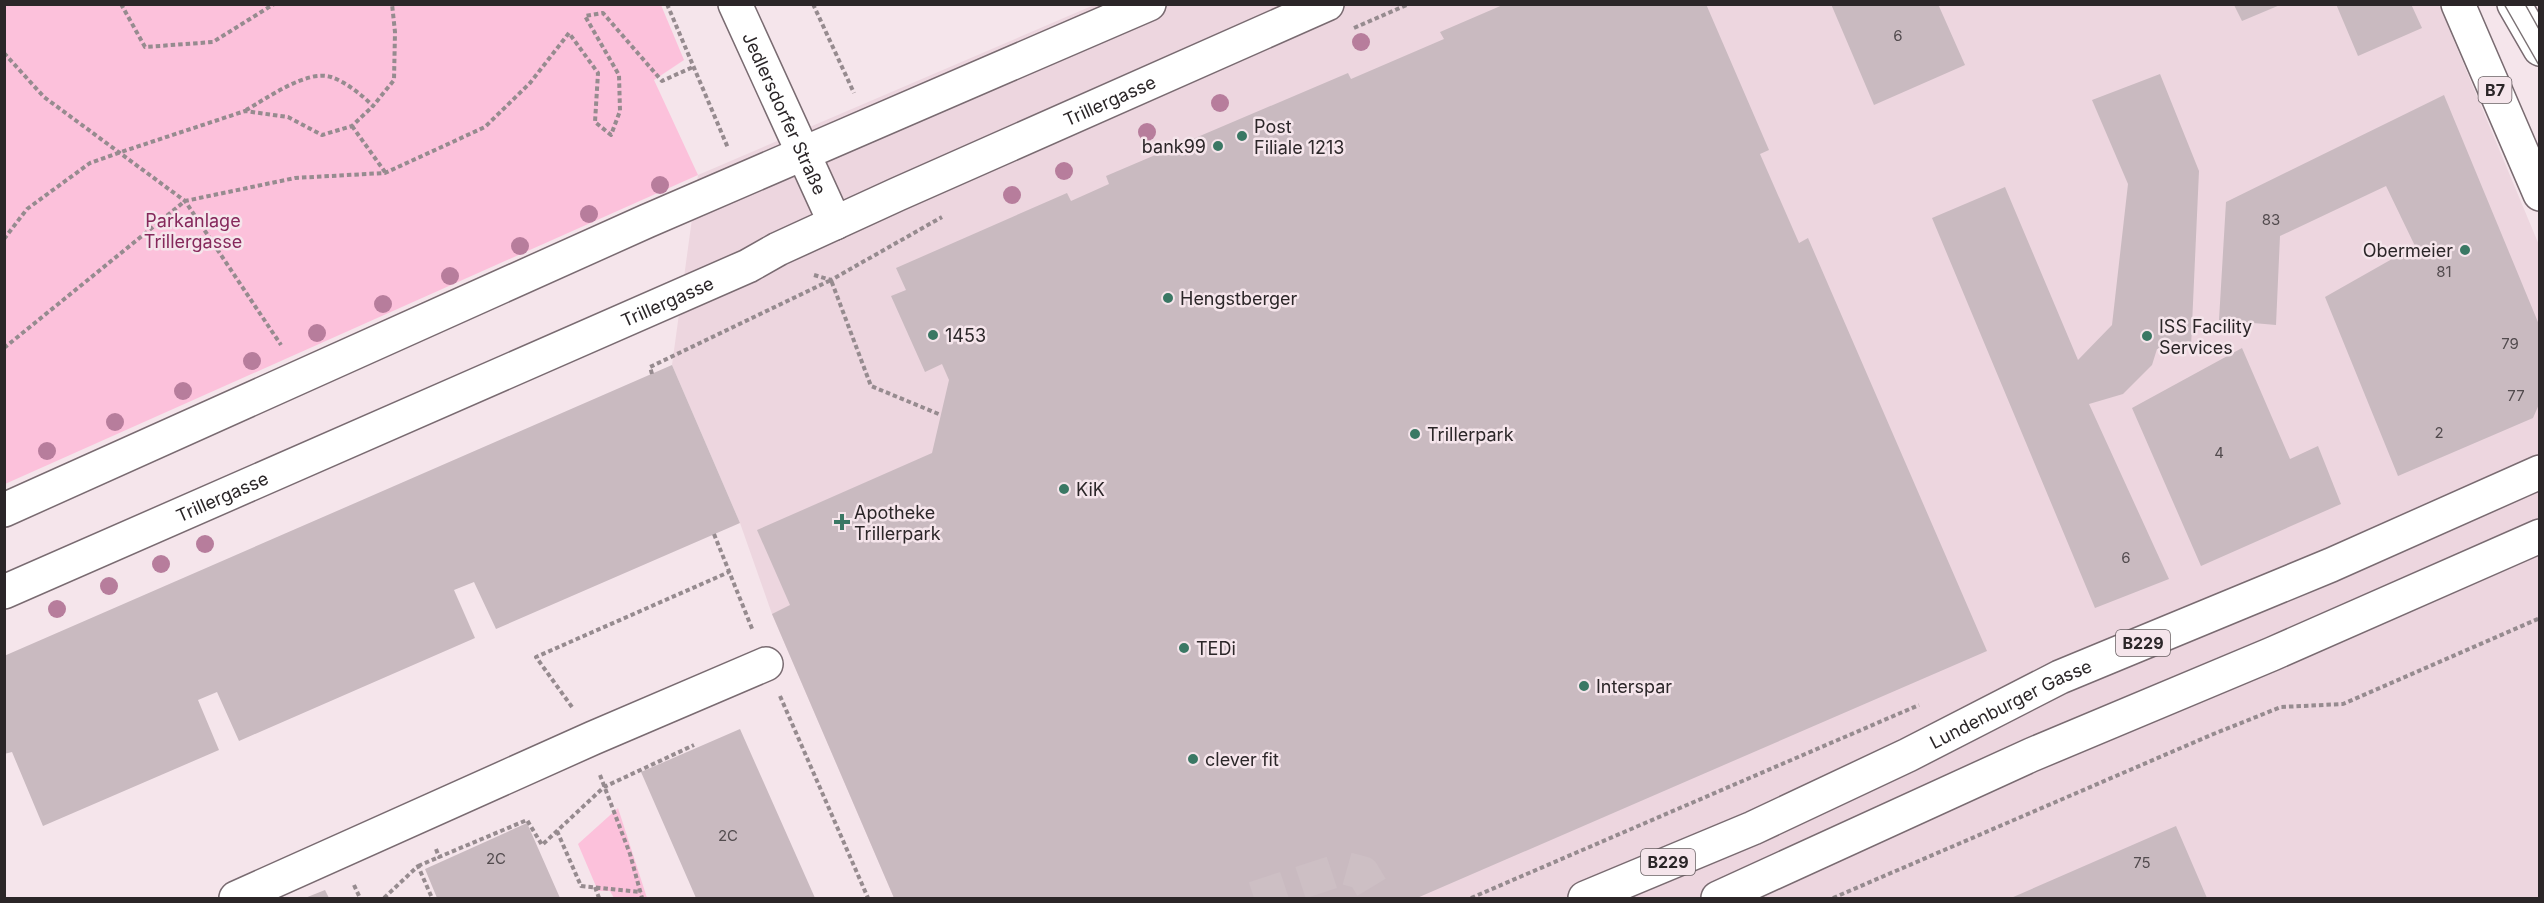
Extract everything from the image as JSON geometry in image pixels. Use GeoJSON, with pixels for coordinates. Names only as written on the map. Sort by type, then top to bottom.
{"type":"FeatureCollection","features":[{"type":"Feature","properties":{"kind":"street","name":"Jedlersdorfer Straße"},"geometry":{"type":"LineString","coordinates":[[735,4],[835,223]]}},
{"type":"Feature","properties":{"kind":"street"},"geometry":{"type":"LineString","coordinates":[[4,510],[636,226],[1149,4]]}},
{"type":"Feature","properties":{"kind":"street","name":"Trillergasse"},"geometry":{"type":"LineString","coordinates":[[4,591],[748,266],[778,249],[835,223],[1327,4]]}},
{"type":"Feature","properties":{"kind":"street","name":"B7"},"geometry":{"type":"LineString","coordinates":[[2458,4],[2540,194]]}},
{"type":"Feature","properties":{"kind":"street"},"geometry":{"type":"LineString","coordinates":[[2514,4],[2540,49]]}},
{"type":"Feature","properties":{"kind":"street","name":"Lundenburger Gasse"},"geometry":{"type":"LineString","coordinates":[[1585,898],[1753,828],[1908,755],[2060,677],[2331,566],[2540,472]]}},
{"type":"Feature","properties":{"kind":"street"},"geometry":{"type":"LineString","coordinates":[[1718,898],[2031,755],[2272,654],[2540,536]]}},
{"type":"Feature","properties":{"kind":"street"},"geometry":{"type":"LineString","coordinates":[[236,898],[590,739],[766,664]]}},
{"type":"Feature","properties":{"kind":"path"},"geometry":{"type":"LineString","coordinates":[[121,4],[144,47],[213,42],[274,4]]}},
{"type":"Feature","properties":{"kind":"path"},"geometry":{"type":"LineString","coordinates":[[245,111],[288,117],[322,135],[352,126],[374,106],[394,80],[395,32],[392,4]]}},
{"type":"Feature","properties":{"kind":"path"},"geometry":{"type":"LineString","coordinates":[[667,4],[741,181]]}},
{"type":"Feature","properties":{"kind":"path"},"geometry":{"type":"LineString","coordinates":[[4,348],[185,201],[295,178],[385,173],[485,128],[530,83],[569,33],[597,72],[595,122],[611,135],[620,111],[619,75],[585,16],[603,13],[662,81],[693,67]]}},
{"type":"Feature","properties":{"kind":"path"},"geometry":{"type":"LineString","coordinates":[[4,53],[44,98],[185,201],[303,377]]}},
{"type":"Feature","properties":{"kind":"path"},"geometry":{"type":"LineString","coordinates":[[4,239],[27,209],[90,163],[245,111],[302,79],[330,76],[374,106]]}},
{"type":"Feature","properties":{"kind":"path"},"geometry":{"type":"LineString","coordinates":[[352,126],[385,173]]}},
{"type":"Feature","properties":{"kind":"path"},"geometry":{"type":"LineString","coordinates":[[652,374],[650,367],[831,280],[871,386],[941,415]]}},
{"type":"Feature","properties":{"kind":"path"},"geometry":{"type":"LineString","coordinates":[[714,534],[766,664],[868,898]]}},
{"type":"Feature","properties":{"kind":"path"},"geometry":{"type":"LineString","coordinates":[[642,898],[630,854],[604,787],[590,739],[536,657],[729,572]]}},
{"type":"Feature","properties":{"kind":"path"},"geometry":{"type":"LineString","coordinates":[[1833,898],[2211,735],[2281,708],[2343,704],[2540,618]]}},
{"type":"Feature","properties":{"kind":"path"},"geometry":{"type":"LineString","coordinates":[[1471,898],[1927,701]]}},
{"type":"Feature","properties":{"kind":"path"},"geometry":{"type":"LineString","coordinates":[[474,842],[527,820],[542,845],[604,787],[694,745]]}},
{"type":"Feature","properties":{"kind":"path"},"geometry":{"type":"LineString","coordinates":[[557,831],[581,886],[640,892]]}},
{"type":"Feature","properties":{"kind":"path"},"geometry":{"type":"LineString","coordinates":[[384,898],[418,866],[439,856]]}},
{"type":"Feature","properties":{"kind":"path"},"geometry":{"type":"LineString","coordinates":[[418,866],[432,898]]}},
{"type":"Feature","properties":{"kind":"path"},"geometry":{"type":"LineString","coordinates":[[594,887],[599,898]]}},
{"type":"Feature","properties":{"kind":"shaded area"},"geometry":{"type":"Polygon","coordinates":[[[1094,5],[2439,5],[2539,245],[2539,898],[894,898],[772,614],[740,523],[672,365],[698,175],[1094,5]]]}},
{"type":"Feature","properties":{"kind":"green space","name":"Parkanlage Trillergasse"},"geometry":{"type":"Polygon","coordinates":[[[4,5],[661,5],[684,60],[654,80],[698,175],[5,484],[4,5]]]}},
{"type":"Feature","properties":{"kind":"green space"},"geometry":{"type":"Polygon","coordinates":[[[618,808],[647,898],[614,898],[610,891],[598,891],[578,844],[618,808]]]}},
{"type":"Feature","properties":{"kind":"building","name":"Trillerpark"},"geometry":{"type":"Polygon","coordinates":[[[1505,4],[1706,4],[1769,150],[1760,154],[1799,243],[1808,238],[1987,651],[1417,898],[894,898],[772,614],[790,605],[757,530],[932,453],[949,380],[942,364],[925,372],[891,296],[906,290],[896,268],[1067,193],[1071,201],[1109,184],[1106,176],[1348,73],[1351,79],[1444,39],[1440,32],[1505,4]]]}},
{"type":"Feature","properties":{"kind":"building"},"geometry":{"type":"Polygon","coordinates":[[[1831,4],[1938,4],[1965,65],[1874,105],[1831,4]]]}},
{"type":"Feature","properties":{"kind":"building"},"geometry":{"type":"Polygon","coordinates":[[[2336,4],[2411,4],[2422,28],[2358,56],[2336,4]]]}},
{"type":"Feature","properties":{"kind":"building"},"geometry":{"type":"Polygon","coordinates":[[[2234,5],[2280,5],[2242,21],[2234,5]]]}},
{"type":"Feature","properties":{"kind":"building","name":"ISS Facility Services"},"geometry":{"type":"Polygon","coordinates":[[[2160,74],[2199,171],[2191,347],[2157,349],[2152,365],[2123,394],[2089,404],[2169,579],[2095,608],[1932,218],[2005,187],[2078,360],[2112,325],[2128,184],[2092,100],[2160,74]]]}},
{"type":"Feature","properties":{"kind":"building"},"geometry":{"type":"Polygon","coordinates":[[[2444,95],[2540,327],[2540,402],[2533,418],[2398,476],[2325,297],[2415,246],[2386,186],[2280,236],[2276,325],[2219,320],[2226,202],[2444,95]]]}},
{"type":"Feature","properties":{"kind":"building"},"geometry":{"type":"Polygon","coordinates":[[[2242,348],[2290,459],[2318,446],[2341,504],[2201,566],[2132,408],[2242,348]]]}},
{"type":"Feature","properties":{"kind":"building"},"geometry":{"type":"Polygon","coordinates":[[[672,365],[740,523],[496,629],[474,582],[454,590],[475,638],[239,741],[217,692],[198,700],[219,750],[43,826],[12,752],[4,754],[4,656],[672,365]]]}},
{"type":"Feature","properties":{"kind":"building"},"geometry":{"type":"Polygon","coordinates":[[[740,729],[815,898],[696,898],[641,772],[740,729]]]}},
{"type":"Feature","properties":{"kind":"building"},"geometry":{"type":"Polygon","coordinates":[[[527,823],[560,898],[437,898],[425,869],[527,823]]]}},
{"type":"Feature","properties":{"kind":"building"},"geometry":{"type":"Polygon","coordinates":[[[2176,826],[2207,898],[2011,898],[2176,826]]]}},
{"type":"Feature","properties":{"kind":"building"},"geometry":{"type":"Polygon","coordinates":[[[325,890],[329,898],[305,898],[325,890]]]}},
{"type":"Feature","properties":{"kind":"tunnel"},"geometry":{"type":"LineString","coordinates":[[1254,898],[1345,868],[1363,873],[1378,898]]}},
{"type":"Feature","properties":{"kind":"tram line"},"geometry":{"type":"LineString","coordinates":[[2504,4],[2540,67]]}},
{"type":"Feature","properties":{"kind":"tram line"},"geometry":{"type":"LineString","coordinates":[[2525,4],[2540,31]]}},
{"type":"Feature","properties":{"kind":"place","name":"Post Filiale 1213"},"geometry":{"type":"Point","coordinates":[1242,136]}},
{"type":"Feature","properties":{"kind":"place","name":"bank99"},"geometry":{"type":"Point","coordinates":[1218,146]}},
{"type":"Feature","properties":{"kind":"place","name":"Obermeier"},"geometry":{"type":"Point","coordinates":[2465,250]}},
{"type":"Feature","properties":{"kind":"place","name":"Hengstberger"},"geometry":{"type":"Point","coordinates":[1168,298]}},
{"type":"Feature","properties":{"kind":"place","name":"1453"},"geometry":{"type":"Point","coordinates":[933,335]}},
{"type":"Feature","properties":{"kind":"place","name":"ISS Facility Services"},"geometry":{"type":"Point","coordinates":[2147,336]}},
{"type":"Feature","properties":{"kind":"place","name":"Trillerpark"},"geometry":{"type":"Point","coordinates":[1415,434]}},
{"type":"Feature","properties":{"kind":"place","name":"KiK"},"geometry":{"type":"Point","coordinates":[1064,489]}},
{"type":"Feature","properties":{"kind":"place","name":"Apotheke Trillerpark"},"geometry":{"type":"Point","coordinates":[842,522]}},
{"type":"Feature","properties":{"kind":"place","name":"TEDi"},"geometry":{"type":"Point","coordinates":[1184,648]}},
{"type":"Feature","properties":{"kind":"place","name":"Interspar"},"geometry":{"type":"Point","coordinates":[1584,686]}},
{"type":"Feature","properties":{"kind":"place","name":"clever fit"},"geometry":{"type":"Point","coordinates":[1193,759]}}]}
